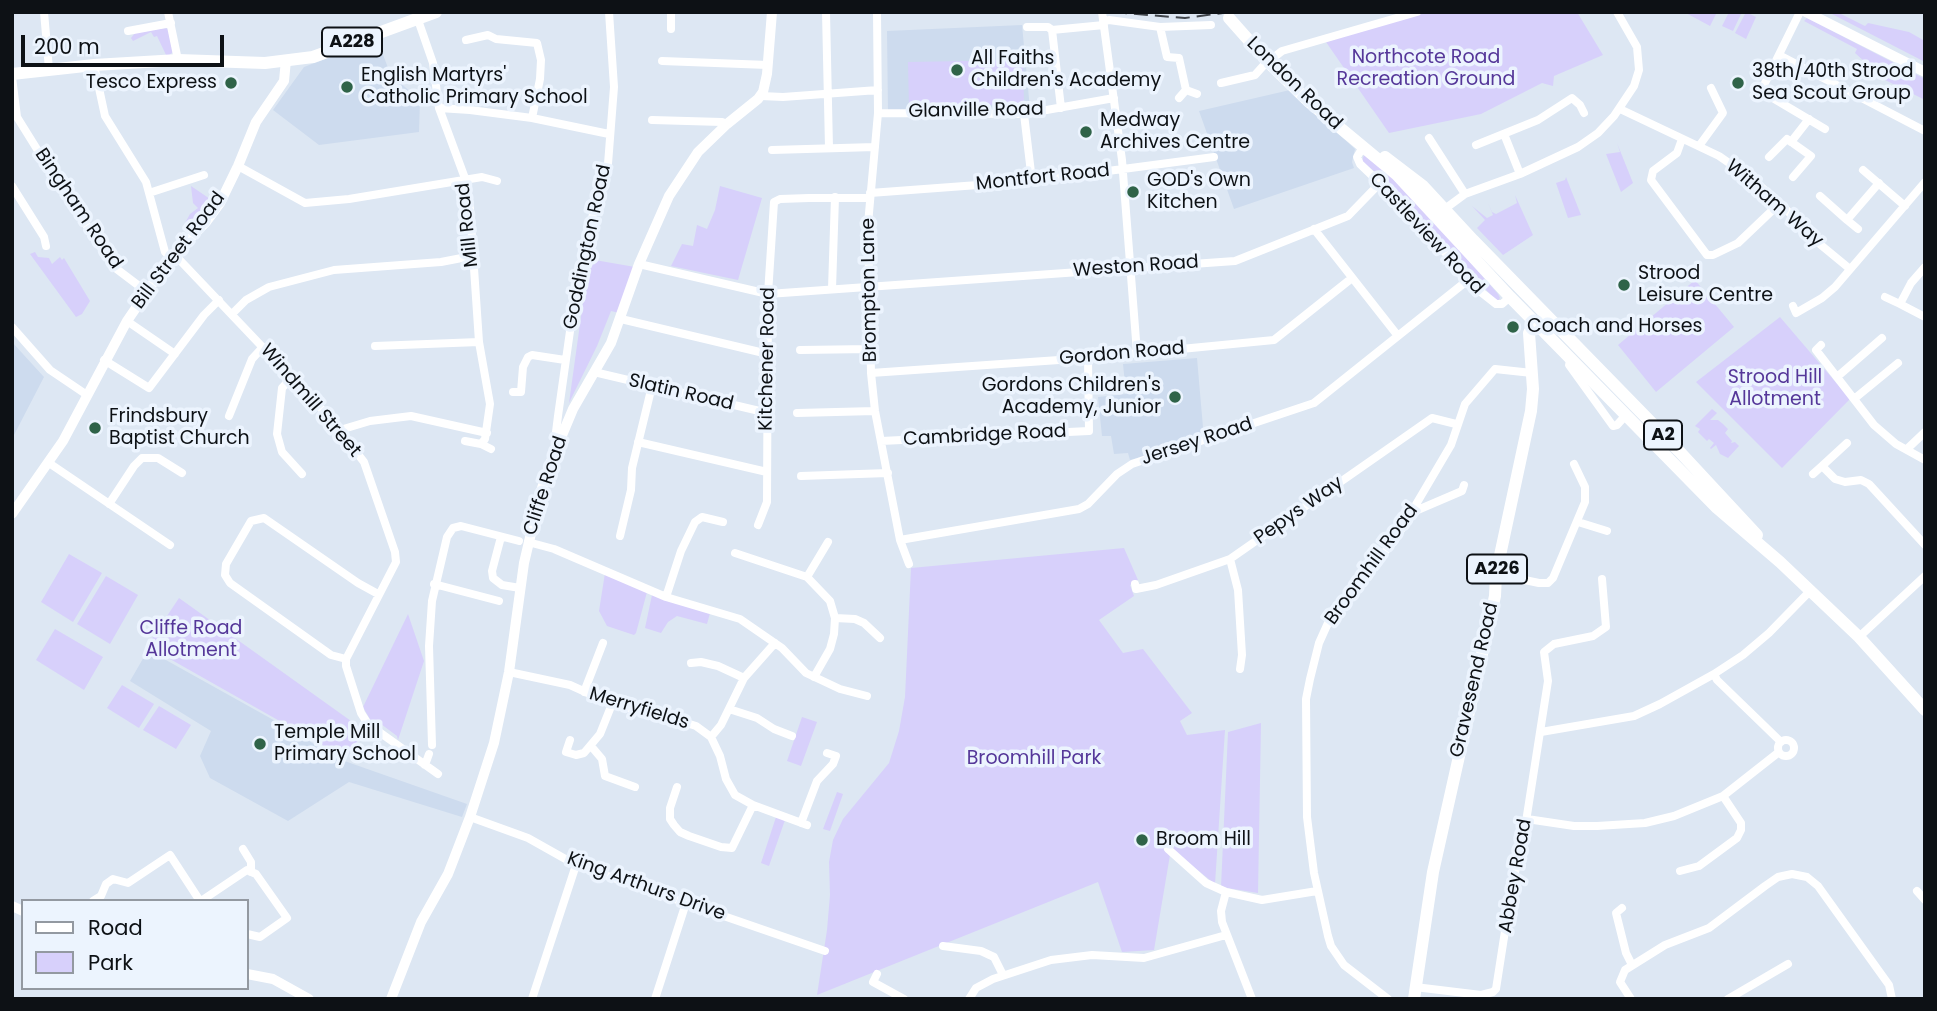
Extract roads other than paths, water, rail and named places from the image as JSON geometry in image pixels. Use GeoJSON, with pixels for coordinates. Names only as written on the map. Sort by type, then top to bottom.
{"type":"FeatureCollection","features":[{"type":"Feature","properties":{"kind":"main road","name":"A228"},"geometry":{"type":"LineString","coordinates":[[12,76],[49,69],[178,60],[265,63],[286,60],[323,54],[436,12]]}},
{"type":"Feature","properties":{"kind":"main road","name":"London Road"},"geometry":{"type":"LineString","coordinates":[[1229,18],[1268,62],[1319,111],[1363,147],[1367,146],[1401,166],[1441,212],[1476,260],[1515,292]]}},
{"type":"Feature","properties":{"kind":"main road","name":"Bill Street Road"},"geometry":{"type":"LineString","coordinates":[[12,514],[49,463],[127,321],[172,256],[206,222],[220,203],[256,122],[284,80],[286,60]]}},
{"type":"Feature","properties":{"kind":"main road","name":"London Road"},"geometry":{"type":"LineString","coordinates":[[1441,212],[1473,240],[1490,267],[1539,316]]}},
{"type":"Feature","properties":{"kind":"main road","name":"A2"},"geometry":{"type":"LineString","coordinates":[[1539,316],[1584,353],[1780,562],[1860,637],[1925,710]]}},
{"type":"Feature","properties":{"kind":"main road","name":"A2"},"geometry":{"type":"LineString","coordinates":[[1539,316],[1571,358],[1626,415],[1732,523],[1780,562]]}},
{"type":"Feature","properties":{"kind":"main road","name":"Gravesend Road"},"geometry":{"type":"LineString","coordinates":[[1414,993],[1433,872],[1495,596],[1496,574],[1531,411],[1529,333],[1539,316]]}},
{"type":"Feature","properties":{"kind":"main road"},"geometry":{"type":"LineString","coordinates":[[1584,353],[1591,368],[1631,410],[1626,415]]}},
{"type":"Feature","properties":{"kind":"main road"},"geometry":{"type":"LineString","coordinates":[[1651,423],[1648,427],[1671,452],[1680,470]]}},
{"type":"Feature","properties":{"kind":"main road"},"geometry":{"type":"LineString","coordinates":[[248,974],[286,984],[309,999]]}},
{"type":"Feature","properties":{"kind":"street"},"geometry":{"type":"LineString","coordinates":[[44,12],[49,69]]}},
{"type":"Feature","properties":{"kind":"street"},"geometry":{"type":"LineString","coordinates":[[168,12],[178,60]]}},
{"type":"Feature","properties":{"kind":"street","name":"Goddington Road"},"geometry":{"type":"LineString","coordinates":[[560,438],[556,428],[565,360],[585,247],[608,164],[614,87],[609,12]]}},
{"type":"Feature","properties":{"kind":"street"},"geometry":{"type":"LineString","coordinates":[[671,12],[671,29]]}},
{"type":"Feature","properties":{"kind":"street"},"geometry":{"type":"LineString","coordinates":[[772,12],[768,65],[761,96],[783,97],[878,90]]}},
{"type":"Feature","properties":{"kind":"street"},"geometry":{"type":"LineString","coordinates":[[826,12],[829,148]]}},
{"type":"Feature","properties":{"kind":"street","name":"Brompton Lane"},"geometry":{"type":"LineString","coordinates":[[877,12],[878,113],[870,195],[871,373],[875,411],[900,540],[909,564]]}},
{"type":"Feature","properties":{"kind":"street"},"geometry":{"type":"LineString","coordinates":[[1221,83],[1255,75],[1282,51],[1417,12]]}},
{"type":"Feature","properties":{"kind":"street"},"geometry":{"type":"LineString","coordinates":[[1441,212],[1465,194],[1520,174],[1579,146],[1603,128],[1636,83],[1639,66],[1637,47],[1617,12]]}},
{"type":"Feature","properties":{"kind":"street"},"geometry":{"type":"LineString","coordinates":[[1800,12],[1763,87],[1766,94],[1825,129]]}},
{"type":"Feature","properties":{"kind":"street"},"geometry":{"type":"LineString","coordinates":[[1806,12],[1925,72]]}},
{"type":"Feature","properties":{"kind":"street","name":"Mill Road"},"geometry":{"type":"LineString","coordinates":[[417,17],[433,63],[439,108],[466,181],[479,342],[490,404],[484,438]]}},
{"type":"Feature","properties":{"kind":"street"},"geometry":{"type":"LineString","coordinates":[[1103,20],[1123,169],[1137,353]]}},
{"type":"Feature","properties":{"kind":"street"},"geometry":{"type":"LineString","coordinates":[[1027,27],[1048,27],[1052,30],[1103,20],[1160,27],[1211,25]]}},
{"type":"Feature","properties":{"kind":"street"},"geometry":{"type":"LineString","coordinates":[[128,31],[171,23]]}},
{"type":"Feature","properties":{"kind":"street"},"geometry":{"type":"LineString","coordinates":[[1160,27],[1167,57],[1179,58],[1186,90]]}},
{"type":"Feature","properties":{"kind":"street"},"geometry":{"type":"LineString","coordinates":[[1052,30],[1061,108]]}},
{"type":"Feature","properties":{"kind":"street"},"geometry":{"type":"LineString","coordinates":[[466,40],[488,35],[496,39],[537,43],[541,60],[540,79],[532,118]]}},
{"type":"Feature","properties":{"kind":"street"},"geometry":{"type":"LineString","coordinates":[[1779,55],[1925,131]]}},
{"type":"Feature","properties":{"kind":"street"},"geometry":{"type":"LineString","coordinates":[[662,61],[768,65]]}},
{"type":"Feature","properties":{"kind":"street"},"geometry":{"type":"LineString","coordinates":[[94,65],[105,116],[146,183],[165,252],[172,256]]}},
{"type":"Feature","properties":{"kind":"street","name":"Bingham Road"},"geometry":{"type":"LineString","coordinates":[[12,76],[17,117],[45,162],[114,267],[147,292]]}},
{"type":"Feature","properties":{"kind":"street"},"geometry":{"type":"LineString","coordinates":[[1699,146],[1723,113],[1710,88]]}},
{"type":"Feature","properties":{"kind":"street"},"geometry":{"type":"LineString","coordinates":[[1186,90],[1197,94]]}},
{"type":"Feature","properties":{"kind":"street"},"geometry":{"type":"LineString","coordinates":[[1179,98],[1186,90]]}},
{"type":"Feature","properties":{"kind":"street","name":"Cliffe Road"},"geometry":{"type":"LineString","coordinates":[[391,999],[421,922],[448,874],[494,743],[509,672],[523,542],[560,438],[573,409],[609,348],[639,264],[676,184],[698,152],[761,96]]}},
{"type":"Feature","properties":{"kind":"street","name":"Glanville Road"},"geometry":{"type":"LineString","coordinates":[[878,113],[1024,114],[1114,98]]}},
{"type":"Feature","properties":{"kind":"street"},"geometry":{"type":"LineString","coordinates":[[1476,145],[1541,118],[1572,98],[1584,113]]}},
{"type":"Feature","properties":{"kind":"street"},"geometry":{"type":"LineString","coordinates":[[439,108],[532,118],[609,134]]}},
{"type":"Feature","properties":{"kind":"street","name":"Witham Way"},"geometry":{"type":"LineString","coordinates":[[1619,109],[1719,156],[1780,203],[1816,241],[1850,269]]}},
{"type":"Feature","properties":{"kind":"street"},"geometry":{"type":"LineString","coordinates":[[1024,114],[1032,181]]}},
{"type":"Feature","properties":{"kind":"street"},"geometry":{"type":"LineString","coordinates":[[1791,142],[1809,119]]}},
{"type":"Feature","properties":{"kind":"street"},"geometry":{"type":"LineString","coordinates":[[652,120],[727,124]]}},
{"type":"Feature","properties":{"kind":"street"},"geometry":{"type":"LineString","coordinates":[[1504,134],[1520,174]]}},
{"type":"Feature","properties":{"kind":"street"},"geometry":{"type":"LineString","coordinates":[[1429,138],[1465,194]]}},
{"type":"Feature","properties":{"kind":"street"},"geometry":{"type":"LineString","coordinates":[[1682,139],[1676,154],[1652,173],[1652,184],[1707,254],[1713,256],[1738,243],[1780,203]]}},
{"type":"Feature","properties":{"kind":"street"},"geometry":{"type":"LineString","coordinates":[[1769,157],[1787,139],[1811,156],[1793,177]]}},
{"type":"Feature","properties":{"kind":"street"},"geometry":{"type":"LineString","coordinates":[[772,150],[875,147]]}},
{"type":"Feature","properties":{"kind":"street","name":"Castleview Road"},"geometry":{"type":"LineString","coordinates":[[1363,147],[1357,159],[1409,211],[1468,280],[1495,304],[1501,304],[1515,292]]}},
{"type":"Feature","properties":{"kind":"street","name":"Montfort Road"},"geometry":{"type":"LineString","coordinates":[[774,202],[780,199],[870,195],[1032,181],[1214,157]]}},
{"type":"Feature","properties":{"kind":"street"},"geometry":{"type":"LineString","coordinates":[[238,166],[305,203],[349,199],[482,177],[497,181]]}},
{"type":"Feature","properties":{"kind":"street"},"geometry":{"type":"LineString","coordinates":[[1863,170],[1905,206]]}},
{"type":"Feature","properties":{"kind":"street"},"geometry":{"type":"LineString","coordinates":[[149,193],[193,174],[204,175]]}},
{"type":"Feature","properties":{"kind":"street"},"geometry":{"type":"LineString","coordinates":[[1793,306],[1796,313],[1822,298],[1925,182]]}},
{"type":"Feature","properties":{"kind":"street","name":"Weston Road"},"geometry":{"type":"LineString","coordinates":[[639,264],[768,294],[1235,261],[1350,216],[1380,183]]}},
{"type":"Feature","properties":{"kind":"street"},"geometry":{"type":"LineString","coordinates":[[1847,220],[1879,183]]}},
{"type":"Feature","properties":{"kind":"street"},"geometry":{"type":"LineString","coordinates":[[12,186],[44,237],[46,246]]}},
{"type":"Feature","properties":{"kind":"street"},"geometry":{"type":"LineString","coordinates":[[1819,196],[1858,229]]}},
{"type":"Feature","properties":{"kind":"street"},"geometry":{"type":"LineString","coordinates":[[832,289],[835,197]]}},
{"type":"Feature","properties":{"kind":"street","name":"Kitchener Road"},"geometry":{"type":"LineString","coordinates":[[758,525],[767,502],[768,294],[774,202]]}},
{"type":"Feature","properties":{"kind":"street"},"geometry":{"type":"LineString","coordinates":[[1314,229],[1398,336]]}},
{"type":"Feature","properties":{"kind":"street","name":"Windmill Street"},"geometry":{"type":"LineString","coordinates":[[172,256],[219,300],[292,377],[340,430],[364,462],[396,562],[346,659]]}},
{"type":"Feature","properties":{"kind":"street"},"geometry":{"type":"LineString","coordinates":[[232,314],[246,300],[269,287],[334,270],[442,262],[472,256]]}},
{"type":"Feature","properties":{"kind":"street"},"geometry":{"type":"LineString","coordinates":[[1900,304],[1911,283],[1925,267]]}},
{"type":"Feature","properties":{"kind":"street","name":"Gordon Road"},"geometry":{"type":"LineString","coordinates":[[871,373],[1088,358],[1275,340],[1352,278]]}},
{"type":"Feature","properties":{"kind":"street","name":"Jersey Road"},"geometry":{"type":"LineString","coordinates":[[900,540],[1079,509],[1132,464],[1314,403],[1468,280]]}},
{"type":"Feature","properties":{"kind":"street"},"geometry":{"type":"LineString","coordinates":[[1885,297],[1925,317]]}},
{"type":"Feature","properties":{"kind":"street"},"geometry":{"type":"LineString","coordinates":[[103,363],[149,388],[205,314],[219,300]]}},
{"type":"Feature","properties":{"kind":"street"},"geometry":{"type":"LineString","coordinates":[[621,319],[768,354]]}},
{"type":"Feature","properties":{"kind":"street"},"geometry":{"type":"LineString","coordinates":[[127,321],[175,354]]}},
{"type":"Feature","properties":{"kind":"street"},"geometry":{"type":"LineString","coordinates":[[12,327],[52,372],[87,395]]}},
{"type":"Feature","properties":{"kind":"street"},"geometry":{"type":"LineString","coordinates":[[1837,377],[1881,338]]}},
{"type":"Feature","properties":{"kind":"street"},"geometry":{"type":"LineString","coordinates":[[375,346],[479,342]]}},
{"type":"Feature","properties":{"kind":"street"},"geometry":{"type":"LineString","coordinates":[[1816,346],[1837,377],[1884,435],[1925,460]]}},
{"type":"Feature","properties":{"kind":"street"},"geometry":{"type":"LineString","coordinates":[[229,416],[251,359],[263,347]]}},
{"type":"Feature","properties":{"kind":"street"},"geometry":{"type":"LineString","coordinates":[[800,350],[870,349]]}},
{"type":"Feature","properties":{"kind":"street"},"geometry":{"type":"LineString","coordinates":[[513,392],[521,392],[523,367],[528,357],[532,355],[565,360]]}},
{"type":"Feature","properties":{"kind":"street","name":"Cambridge Road"},"geometry":{"type":"LineString","coordinates":[[881,441],[1089,431],[1088,358]]}},
{"type":"Feature","properties":{"kind":"street"},"geometry":{"type":"LineString","coordinates":[[1854,399],[1898,363]]}},
{"type":"Feature","properties":{"kind":"street","name":"Broomhill Road"},"geometry":{"type":"LineString","coordinates":[[1388,999],[1336,956],[1317,891],[1307,817],[1305,774],[1306,699],[1315,657],[1324,630],[1337,608],[1395,540],[1413,512],[1451,445],[1465,404],[1495,369],[1532,373]]}},
{"type":"Feature","properties":{"kind":"street","name":"Slatin Road"},"geometry":{"type":"LineString","coordinates":[[594,372],[768,413]]}},
{"type":"Feature","properties":{"kind":"street"},"geometry":{"type":"LineString","coordinates":[[292,377],[282,388],[277,434],[281,450],[302,474]]}},
{"type":"Feature","properties":{"kind":"street"},"geometry":{"type":"LineString","coordinates":[[620,536],[631,490],[632,468],[652,386]]}},
{"type":"Feature","properties":{"kind":"street"},"geometry":{"type":"LineString","coordinates":[[797,413],[875,411]]}},
{"type":"Feature","properties":{"kind":"street"},"geometry":{"type":"LineString","coordinates":[[340,430],[370,421],[411,416],[484,438],[491,449]]}},
{"type":"Feature","properties":{"kind":"street","name":"Pepys Way"},"geometry":{"type":"LineString","coordinates":[[1135,584],[1136,589],[1156,584],[1230,559],[1432,418],[1457,424]]}},
{"type":"Feature","properties":{"kind":"street"},"geometry":{"type":"LineString","coordinates":[[1907,449],[1925,432]]}},
{"type":"Feature","properties":{"kind":"street"},"geometry":{"type":"LineString","coordinates":[[465,441],[484,438]]}},
{"type":"Feature","properties":{"kind":"street"},"geometry":{"type":"LineString","coordinates":[[638,442],[767,472]]}},
{"type":"Feature","properties":{"kind":"street"},"geometry":{"type":"LineString","coordinates":[[1813,474],[1837,446],[1847,443]]}},
{"type":"Feature","properties":{"kind":"street"},"geometry":{"type":"LineString","coordinates":[[110,504],[142,458],[158,458],[182,473]]}},
{"type":"Feature","properties":{"kind":"street"},"geometry":{"type":"LineString","coordinates":[[295,466],[303,459]]}},
{"type":"Feature","properties":{"kind":"street"},"geometry":{"type":"LineString","coordinates":[[49,463],[170,545]]}},
{"type":"Feature","properties":{"kind":"street"},"geometry":{"type":"LineString","coordinates":[[1496,574],[1536,583],[1549,582],[1558,568],[1584,502],[1585,487],[1574,464]]}},
{"type":"Feature","properties":{"kind":"street"},"geometry":{"type":"LineString","coordinates":[[1822,466],[1835,479],[1869,484],[1925,545]]}},
{"type":"Feature","properties":{"kind":"street"},"geometry":{"type":"LineString","coordinates":[[801,476],[888,473]]}},
{"type":"Feature","properties":{"kind":"street"},"geometry":{"type":"LineString","coordinates":[[1413,512],[1462,491],[1464,485]]}},
{"type":"Feature","properties":{"kind":"street"},"geometry":{"type":"LineString","coordinates":[[762,515],[773,519]]}},
{"type":"Feature","properties":{"kind":"street"},"geometry":{"type":"LineString","coordinates":[[666,597],[681,551],[695,522],[702,517],[723,522]]}},
{"type":"Feature","properties":{"kind":"street"},"geometry":{"type":"LineString","coordinates":[[378,594],[264,518],[251,521],[226,565],[225,575],[230,583],[331,655],[346,659],[361,713],[368,724],[438,774]]}},
{"type":"Feature","properties":{"kind":"street"},"geometry":{"type":"LineString","coordinates":[[1578,522],[1607,531]]}},
{"type":"Feature","properties":{"kind":"street"},"geometry":{"type":"LineString","coordinates":[[425,765],[430,749],[429,646],[434,584],[447,537],[453,528],[461,526],[554,549],[666,597],[740,619],[775,643],[806,673],[841,689],[867,696]]}},
{"type":"Feature","properties":{"kind":"street"},"geometry":{"type":"LineString","coordinates":[[501,537],[492,571],[493,578],[499,583],[520,588]]}},
{"type":"Feature","properties":{"kind":"street"},"geometry":{"type":"LineString","coordinates":[[807,577],[828,542]]}},
{"type":"Feature","properties":{"kind":"street"},"geometry":{"type":"LineString","coordinates":[[735,553],[807,577],[830,601],[835,618],[830,649],[814,677]]}},
{"type":"Feature","properties":{"kind":"street"},"geometry":{"type":"LineString","coordinates":[[1230,559],[1238,590],[1242,655],[1240,669]]}},
{"type":"Feature","properties":{"kind":"street"},"geometry":{"type":"LineString","coordinates":[[1860,637],[1925,576]]}},
{"type":"Feature","properties":{"kind":"street","name":"Abbey Road"},"geometry":{"type":"LineString","coordinates":[[1414,993],[1481,995],[1496,989],[1541,732],[1548,681],[1544,652],[1548,647],[1593,636],[1606,627],[1602,579]]}},
{"type":"Feature","properties":{"kind":"street"},"geometry":{"type":"LineString","coordinates":[[434,584],[499,601]]}},
{"type":"Feature","properties":{"kind":"street"},"geometry":{"type":"LineString","coordinates":[[1541,732],[1634,716],[1660,705],[1714,674],[1769,633],[1810,591]]}},
{"type":"Feature","properties":{"kind":"street"},"geometry":{"type":"LineString","coordinates":[[835,618],[855,619],[880,638]]}},
{"type":"Feature","properties":{"kind":"street"},"geometry":{"type":"LineString","coordinates":[[584,692],[603,643]]}},
{"type":"Feature","properties":{"kind":"street"},"geometry":{"type":"LineString","coordinates":[[711,737],[744,678],[775,643]]}},
{"type":"Feature","properties":{"kind":"street"},"geometry":{"type":"LineString","coordinates":[[691,663],[718,666],[744,678]]}},
{"type":"Feature","properties":{"kind":"street","name":"Merryfields"},"geometry":{"type":"LineString","coordinates":[[509,672],[550,679],[612,704],[696,726],[711,737],[726,779],[735,794],[753,805],[804,824],[817,781],[833,764],[836,756],[827,752]]}},
{"type":"Feature","properties":{"kind":"street"},"geometry":{"type":"LineString","coordinates":[[1714,674],[1717,680],[1782,742]]}},
{"type":"Feature","properties":{"kind":"street"},"geometry":{"type":"LineString","coordinates":[[556,748],[581,755],[592,746],[600,734],[612,704]]}},
{"type":"Feature","properties":{"kind":"street"},"geometry":{"type":"LineString","coordinates":[[729,709],[757,718],[792,736]]}},
{"type":"Feature","properties":{"kind":"street"},"geometry":{"type":"LineString","coordinates":[[566,752],[569,740]]}},
{"type":"Feature","properties":{"kind":"street"},"geometry":{"type":"LineString","coordinates":[[1779,752],[1788,755],[1794,749],[1790,741],[1782,742]]}},
{"type":"Feature","properties":{"kind":"street"},"geometry":{"type":"LineString","coordinates":[[1527,819],[1574,826],[1623,825],[1674,816],[1723,796],[1779,752],[1782,742]]}},
{"type":"Feature","properties":{"kind":"street"},"geometry":{"type":"LineString","coordinates":[[592,746],[602,759],[605,776],[635,787]]}},
{"type":"Feature","properties":{"kind":"street"},"geometry":{"type":"LineString","coordinates":[[677,787],[670,808],[670,819],[674,825],[680,832],[721,847],[732,848],[753,805]]}},
{"type":"Feature","properties":{"kind":"street"},"geometry":{"type":"LineString","coordinates":[[1680,871],[1700,871],[1737,838],[1741,823],[1723,796]]}},
{"type":"Feature","properties":{"kind":"street","name":"King Arthurs Drive"},"geometry":{"type":"LineString","coordinates":[[470,817],[515,832],[576,865],[825,951]]}},
{"type":"Feature","properties":{"kind":"street"},"geometry":{"type":"LineString","coordinates":[[243,849],[251,862],[251,872]]}},
{"type":"Feature","properties":{"kind":"street"},"geometry":{"type":"LineString","coordinates":[[1168,849],[1206,883],[1226,892],[1262,900],[1317,891]]}},
{"type":"Feature","properties":{"kind":"street"},"geometry":{"type":"LineString","coordinates":[[97,898],[106,884],[113,879],[128,883],[170,855],[199,899]]}},
{"type":"Feature","properties":{"kind":"street"},"geometry":{"type":"LineString","coordinates":[[532,999],[576,865]]}},
{"type":"Feature","properties":{"kind":"street"},"geometry":{"type":"LineString","coordinates":[[203,899],[247,870],[256,874],[287,918],[260,942],[248,935]]}},
{"type":"Feature","properties":{"kind":"street"},"geometry":{"type":"LineString","coordinates":[[1631,999],[1620,981],[1623,971],[1670,942],[1713,926],[1778,877],[1799,874],[1814,880],[1821,889],[1889,985],[1892,999]]}},
{"type":"Feature","properties":{"kind":"street"},"geometry":{"type":"LineString","coordinates":[[1917,891],[1925,900]]}},
{"type":"Feature","properties":{"kind":"street"},"geometry":{"type":"LineString","coordinates":[[1226,892],[1221,914],[1226,935],[1252,999]]}},
{"type":"Feature","properties":{"kind":"street"},"geometry":{"type":"LineString","coordinates":[[655,999],[686,903]]}},
{"type":"Feature","properties":{"kind":"street"},"geometry":{"type":"LineString","coordinates":[[1615,911],[1626,953],[1632,965]]}},
{"type":"Feature","properties":{"kind":"street"},"geometry":{"type":"LineString","coordinates":[[969,999],[976,988],[1003,975],[1051,960],[1092,955],[1144,958],[1226,935]]}},
{"type":"Feature","properties":{"kind":"street"},"geometry":{"type":"LineString","coordinates":[[943,946],[981,951],[995,957],[1003,975]]}},
{"type":"Feature","properties":{"kind":"street"},"geometry":{"type":"LineString","coordinates":[[1728,999],[1788,964]]}},
{"type":"Feature","properties":{"kind":"street"},"geometry":{"type":"LineString","coordinates":[[877,974],[873,982],[904,999]]}},
{"type":"Feature","properties":{"kind":"railway"},"geometry":{"type":"LineString","coordinates":[[1113,12],[1185,18],[1230,12]]}},
{"type":"Feature","properties":{"kind":"place","name":"All Faiths Children's Academy"},"geometry":{"type":"Point","coordinates":[957,70]}},
{"type":"Feature","properties":{"kind":"place","name":"Tesco Express"},"geometry":{"type":"Point","coordinates":[231,83]}},
{"type":"Feature","properties":{"kind":"place","name":"38th/40th Strood Sea Scout Group"},"geometry":{"type":"Point","coordinates":[1738,83]}},
{"type":"Feature","properties":{"kind":"place","name":"English Martyrs' Catholic Primary School"},"geometry":{"type":"Point","coordinates":[347,87]}},
{"type":"Feature","properties":{"kind":"place","name":"Medway Archives Centre"},"geometry":{"type":"Point","coordinates":[1086,132]}},
{"type":"Feature","properties":{"kind":"place","name":"GOD's Own Kitchen"},"geometry":{"type":"Point","coordinates":[1133,192]}},
{"type":"Feature","properties":{"kind":"place","name":"Strood Leisure Centre"},"geometry":{"type":"Point","coordinates":[1624,285]}},
{"type":"Feature","properties":{"kind":"place","name":"Coach and Horses"},"geometry":{"type":"Point","coordinates":[1513,327]}},
{"type":"Feature","properties":{"kind":"place","name":"Gordons Children's Academy, Junior"},"geometry":{"type":"Point","coordinates":[1175,397]}},
{"type":"Feature","properties":{"kind":"place","name":"Frindsbury Baptist Church"},"geometry":{"type":"Point","coordinates":[95,428]}},
{"type":"Feature","properties":{"kind":"place","name":"Temple Mill Primary School"},"geometry":{"type":"Point","coordinates":[260,744]}},
{"type":"Feature","properties":{"kind":"place","name":"Broom Hill"},"geometry":{"type":"Point","coordinates":[1142,840]}},
{"type":"Feature","properties":{"kind":"park label","name":"Northcote Road Recreation Ground"},"geometry":{"type":"Point","coordinates":[1426,69]}},
{"type":"Feature","properties":{"kind":"park label","name":"Strood Hill Allotment"},"geometry":{"type":"Point","coordinates":[1775,389]}},
{"type":"Feature","properties":{"kind":"park label","name":"Cliffe Road Allotment"},"geometry":{"type":"Point","coordinates":[191,640]}},
{"type":"Feature","properties":{"kind":"park label","name":"Broomhill Park"},"geometry":{"type":"Point","coordinates":[1034,759]}}]}
